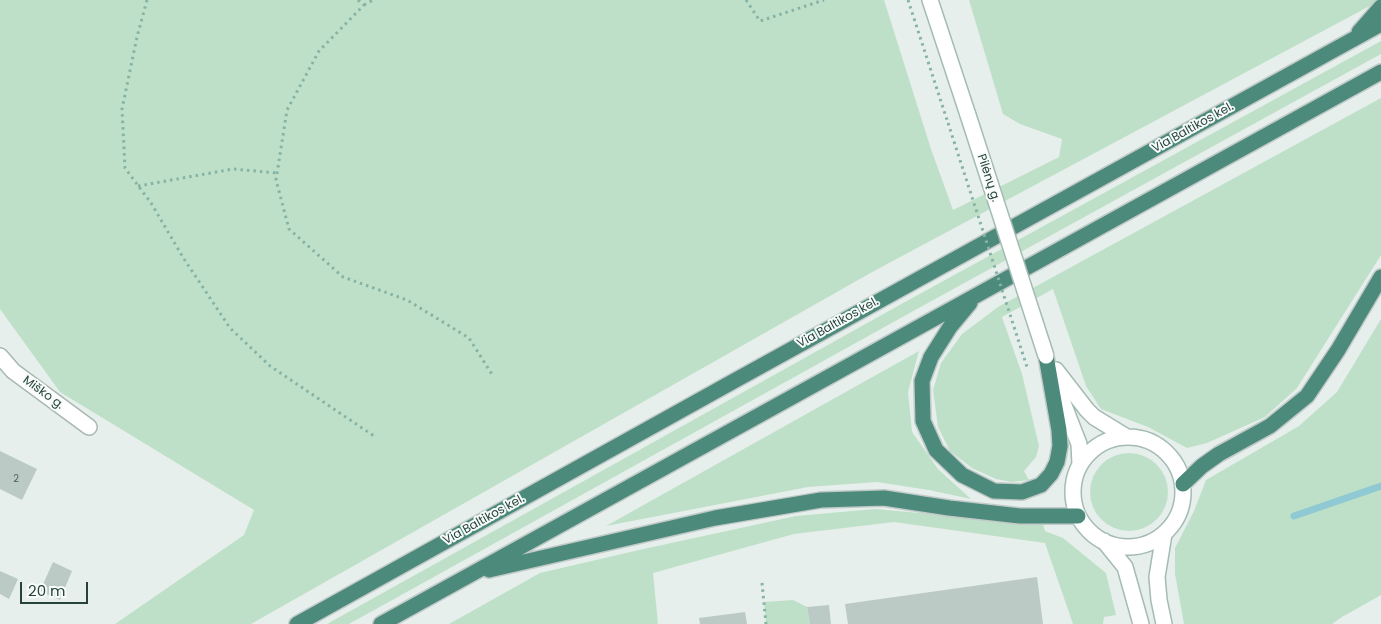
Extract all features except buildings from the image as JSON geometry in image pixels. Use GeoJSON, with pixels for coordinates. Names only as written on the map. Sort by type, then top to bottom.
{"type":"FeatureCollection","features":[{"type":"Feature","properties":{"kind":"highway"},"geometry":{"type":"LineString","coordinates":[[1351,41],[1381,7]]}},
{"type":"Feature","properties":{"kind":"highway","name":"Via Baltikos kel."},"geometry":{"type":"LineString","coordinates":[[297,624],[1381,24]]}},
{"type":"Feature","properties":{"kind":"highway"},"geometry":{"type":"LineString","coordinates":[[381,624],[1381,72]]}},
{"type":"Feature","properties":{"kind":"highway"},"geometry":{"type":"LineString","coordinates":[[1184,484],[1202,466],[1219,454],[1270,426],[1308,396],[1338,350],[1381,277]]}},
{"type":"Feature","properties":{"kind":"highway"},"geometry":{"type":"LineString","coordinates":[[976,296],[950,327],[931,357],[922,381],[923,421],[936,450],[962,475],[994,491],[1022,492],[1041,484],[1051,474],[1057,462],[1060,446],[1046,356]]}},
{"type":"Feature","properties":{"kind":"highway"},"geometry":{"type":"LineString","coordinates":[[470,574],[715,518],[821,500],[884,498],[1020,516],[1078,516]]}},
{"type":"Feature","properties":{"kind":"main road","name":"Pilėnų g."},"geometry":{"type":"LineString","coordinates":[[930,0],[1046,356],[1079,444],[1080,464]]}},
{"type":"Feature","properties":{"kind":"main road","name":"Miško g."},"geometry":{"type":"LineString","coordinates":[[0,356],[13,371],[89,427]]}},
{"type":"Feature","properties":{"kind":"main road","name":"Pilėnų g."},"geometry":{"type":"LineString","coordinates":[[1046,356],[1087,410],[1094,417],[1124,436]]}},
{"type":"Feature","properties":{"kind":"main road"},"geometry":{"type":"LineString","coordinates":[[1104,542],[1119,546],[1135,547],[1150,543],[1164,534],[1180,512],[1184,484],[1179,468],[1170,454],[1156,444],[1141,437],[1124,436],[1107,440],[1091,450],[1080,464],[1073,490],[1073,499],[1078,516],[1089,531],[1104,542],[1125,567],[1141,624]]}},
{"type":"Feature","properties":{"kind":"main road"},"geometry":{"type":"LineString","coordinates":[[1164,534],[1157,577],[1164,624]]}},
{"type":"Feature","properties":{"kind":"path"},"geometry":{"type":"LineString","coordinates":[[147,0],[122,109],[125,168],[151,203],[184,259],[230,328],[270,366],[374,436]]}},
{"type":"Feature","properties":{"kind":"path"},"geometry":{"type":"LineString","coordinates":[[358,0],[364,5]]}},
{"type":"Feature","properties":{"kind":"path"},"geometry":{"type":"LineString","coordinates":[[373,0],[364,5],[319,50],[287,110],[276,180],[289,229],[343,277],[407,300],[469,338],[493,376]]}},
{"type":"Feature","properties":{"kind":"path"},"geometry":{"type":"LineString","coordinates":[[746,0],[760,21],[824,0]]}},
{"type":"Feature","properties":{"kind":"path"},"geometry":{"type":"LineString","coordinates":[[908,0],[1028,367]]}},
{"type":"Feature","properties":{"kind":"path"},"geometry":{"type":"LineString","coordinates":[[138,186],[233,170],[277,173]]}},
{"type":"Feature","properties":{"kind":"path"},"geometry":{"type":"LineString","coordinates":[[762,584],[766,624]]}},
{"type":"Feature","properties":{"kind":"green space"},"geometry":{"type":"Polygon","coordinates":[[[0,0],[884,0],[931,149],[953,210],[1059,157],[1062,139],[1020,124],[1003,114],[969,0],[1381,0],[874,271],[251,624],[115,624],[244,535],[254,510],[60,392],[0,309],[0,0]]]}},
{"type":"Feature","properties":{"kind":"green space"},"geometry":{"type":"Polygon","coordinates":[[[1381,41],[1381,54],[349,624],[327,624],[905,302],[1381,41]]]}},
{"type":"Feature","properties":{"kind":"green space"},"geometry":{"type":"Polygon","coordinates":[[[1381,98],[1381,255],[1297,388],[1265,417],[1207,443],[1187,448],[1148,427],[1101,409],[1086,386],[1053,289],[1002,317],[1022,374],[1039,446],[1036,457],[1024,471],[1029,480],[1012,482],[996,479],[972,468],[950,451],[938,427],[933,390],[941,363],[962,334],[998,307],[1381,98]]]}},
{"type":"Feature","properties":{"kind":"green space"},"geometry":{"type":"Polygon","coordinates":[[[1381,319],[1381,595],[1332,624],[1184,624],[1175,574],[1175,548],[1194,511],[1206,480],[1299,426],[1337,392],[1381,319]]]}},
{"type":"Feature","properties":{"kind":"green space"},"geometry":{"type":"Polygon","coordinates":[[[919,351],[908,392],[912,432],[938,469],[971,499],[877,482],[808,487],[606,526],[919,351]]]}},
{"type":"Feature","properties":{"kind":"green space"},"geometry":{"type":"Polygon","coordinates":[[[1121,453],[1137,453],[1151,459],[1162,470],[1168,484],[1168,500],[1162,514],[1151,525],[1137,531],[1121,531],[1107,525],[1096,514],[1090,500],[1090,484],[1096,470],[1107,459],[1121,453]]]}},
{"type":"Feature","properties":{"kind":"green space"},"geometry":{"type":"Polygon","coordinates":[[[875,509],[1043,524],[1045,531],[1063,538],[1106,573],[1116,615],[1104,617],[1103,624],[1073,624],[1045,543],[894,522],[794,534],[653,573],[658,624],[449,624],[540,573],[796,516],[875,509]]]}},
{"type":"Feature","properties":{"kind":"green space"},"geometry":{"type":"Polygon","coordinates":[[[793,600],[807,607],[810,624],[766,624],[764,602],[793,600]]]}},
{"type":"Feature","properties":{"kind":"waterway"},"geometry":{"type":"LineString","coordinates":[[1294,516],[1381,486]]}}]}
